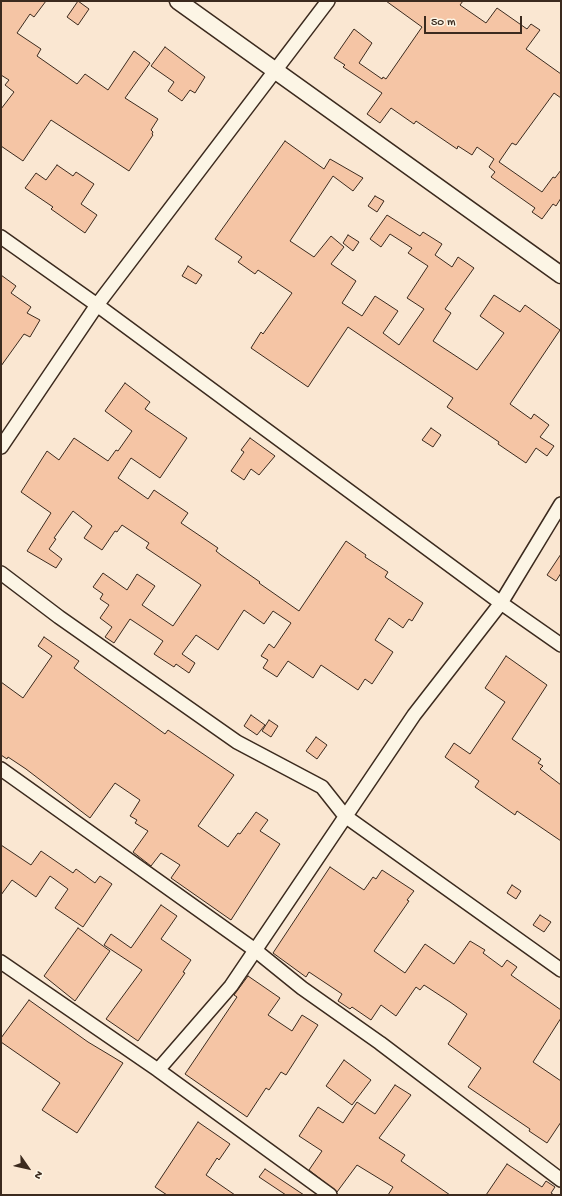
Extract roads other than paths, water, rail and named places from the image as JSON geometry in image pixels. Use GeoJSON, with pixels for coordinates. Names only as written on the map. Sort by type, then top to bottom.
{"type":"FeatureCollection","features":[{"type":"Feature","properties":{"kind":"street"},"geometry":{"type":"LineString","coordinates":[[178,1],[561,275]]}},
{"type":"Feature","properties":{"kind":"street"},"geometry":{"type":"LineString","coordinates":[[1,447],[97,305],[328,1]]}},
{"type":"Feature","properties":{"kind":"street"},"geometry":{"type":"LineString","coordinates":[[1,237],[97,305],[501,603],[561,645]]}},
{"type":"Feature","properties":{"kind":"street"},"geometry":{"type":"LineString","coordinates":[[158,1070],[231,986],[344,816],[414,715],[501,603],[561,504]]}},
{"type":"Feature","properties":{"kind":"street"},"geometry":{"type":"LineString","coordinates":[[1,573],[58,617],[237,742],[322,787],[344,816],[561,970]]}},
{"type":"Feature","properties":{"kind":"street"},"geometry":{"type":"LineString","coordinates":[[1,769],[255,950],[302,988],[380,1043],[561,1180]]}},
{"type":"Feature","properties":{"kind":"street"},"geometry":{"type":"LineString","coordinates":[[1,962],[158,1070],[330,1195]]}}]}
